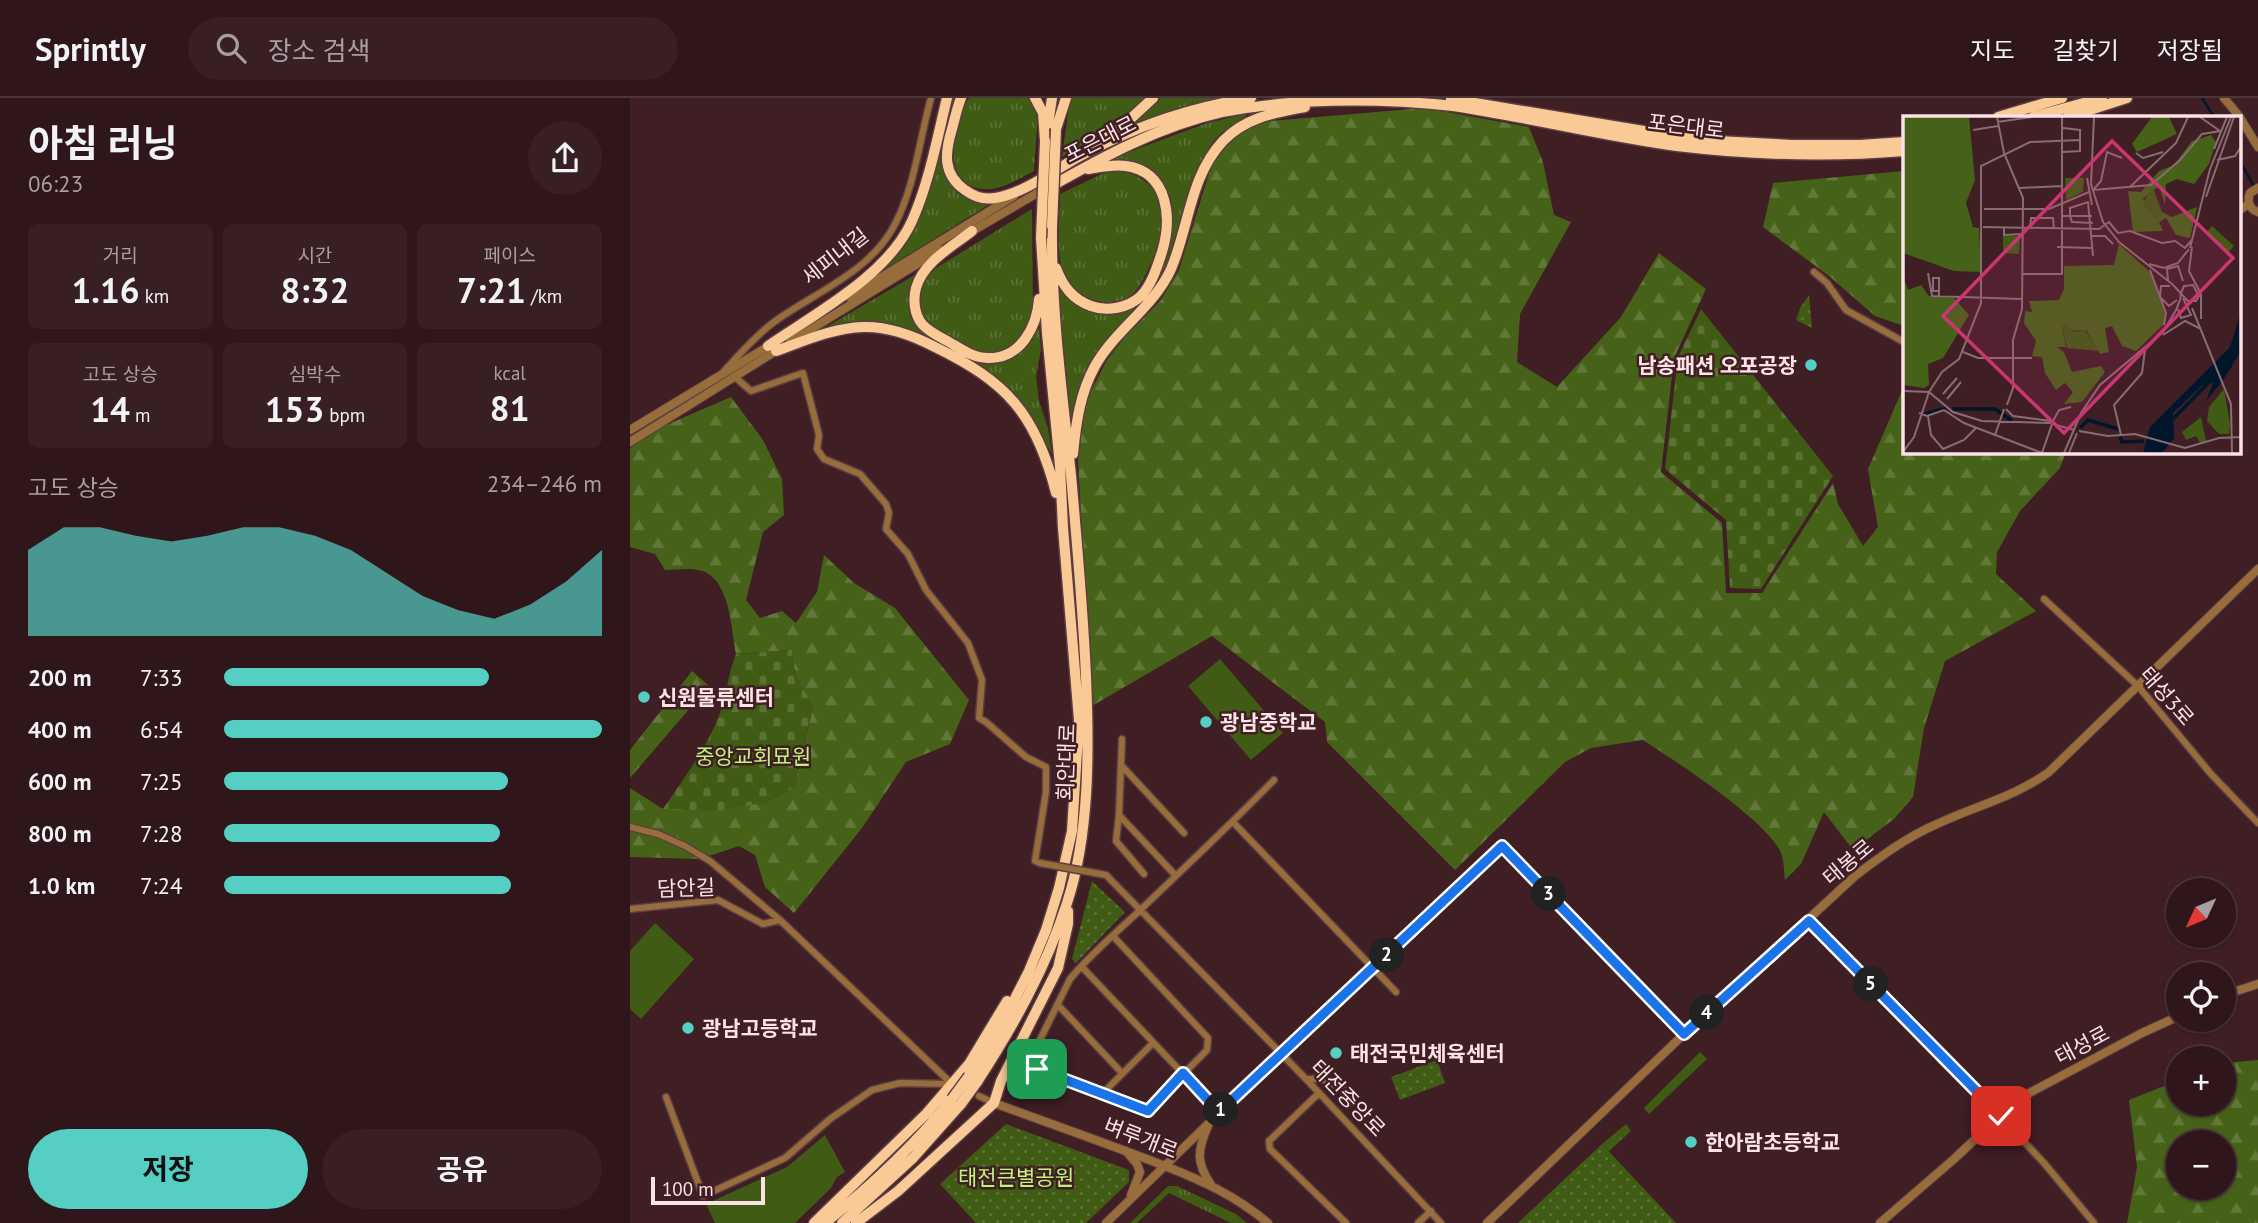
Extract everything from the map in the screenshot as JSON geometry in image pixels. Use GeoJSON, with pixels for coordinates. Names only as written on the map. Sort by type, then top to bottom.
{"type":"FeatureCollection","features":[{"type":"Feature","properties":{"kind":"highway"},"geometry":{"type":"LineString","coordinates":[[772,349],[862,281],[895,247],[911,223],[919,202],[947,98]]}},
{"type":"Feature","properties":{"kind":"highway"},"geometry":{"type":"LineString","coordinates":[[961,98],[947,146],[946,160],[950,176],[975,197],[994,199],[1038,187]]}},
{"type":"Feature","properties":{"kind":"highway"},"geometry":{"type":"LineString","coordinates":[[1035,98],[1043,113],[1045,141]]}},
{"type":"Feature","properties":{"kind":"highway"},"geometry":{"type":"LineString","coordinates":[[1045,141],[1052,98]]}},
{"type":"Feature","properties":{"kind":"highway"},"geometry":{"type":"LineString","coordinates":[[1056,129],[1060,98]]}},
{"type":"Feature","properties":{"kind":"highway"},"geometry":{"type":"LineString","coordinates":[[1056,129],[1066,98]]}},
{"type":"Feature","properties":{"kind":"highway"},"geometry":{"type":"LineString","coordinates":[[1082,155],[1126,123],[1153,98]]}},
{"type":"Feature","properties":{"kind":"highway","name":"포은대로"},"geometry":{"type":"LineString","coordinates":[[1038,187],[1082,155],[1142,127],[1216,104],[1251,98]]}},
{"type":"Feature","properties":{"kind":"highway","name":"포은대로"},"geometry":{"type":"LineString","coordinates":[[1448,98],[1698,140],[1792,145],[1902,142]]}},
{"type":"Feature","properties":{"kind":"highway"},"geometry":{"type":"LineString","coordinates":[[2001,116],[2062,98]]}},
{"type":"Feature","properties":{"kind":"highway"},"geometry":{"type":"LineString","coordinates":[[2038,116],[2102,98]]}},
{"type":"Feature","properties":{"kind":"highway"},"geometry":{"type":"LineString","coordinates":[[2071,116],[2127,98]]}},
{"type":"Feature","properties":{"kind":"highway"},"geometry":{"type":"LineString","coordinates":[[1070,474],[1079,406],[1096,365],[1158,294],[1171,270],[1195,191],[1207,162],[1233,131],[1254,118],[1337,100]]}},
{"type":"Feature","properties":{"kind":"highway","name":"포은대로"},"geometry":{"type":"LineString","coordinates":[[1038,187],[1079,170],[1146,136],[1185,122],[1263,105],[1337,100],[1399,101],[1454,106],[1610,135],[1727,151],[1903,151]]}},
{"type":"Feature","properties":{"kind":"highway","name":"회안대로"},"geometry":{"type":"LineString","coordinates":[[973,1079],[1008,1034],[1041,973],[1068,901],[1082,827],[1087,778],[1088,726],[1083,618],[1060,377],[1052,254],[1056,129]]}},
{"type":"Feature","properties":{"kind":"highway","name":"회안대로"},"geometry":{"type":"LineString","coordinates":[[973,1079],[1029,971],[1046,930],[1072,831],[1079,720],[1042,268],[1045,141]]}},
{"type":"Feature","properties":{"kind":"highway"},"geometry":{"type":"LineString","coordinates":[[1052,254],[1062,284],[1072,296],[1100,309],[1125,306],[1139,298],[1148,287],[1158,266],[1167,228],[1167,206],[1157,184],[1143,172],[1127,166],[1079,170]]}},
{"type":"Feature","properties":{"kind":"highway"},"geometry":{"type":"LineString","coordinates":[[972,231],[934,261],[921,276],[916,288],[915,309],[921,323],[927,328],[970,354],[989,358],[1006,355],[1022,344],[1032,330],[1038,309],[1042,268]]}},
{"type":"Feature","properties":{"kind":"highway"},"geometry":{"type":"LineString","coordinates":[[772,349],[820,335],[864,327],[912,336],[970,366],[995,381],[1031,425],[1051,474],[1062,515]]}},
{"type":"Feature","properties":{"kind":"highway"},"geometry":{"type":"LineString","coordinates":[[814,1223],[955,1085],[1015,989],[1041,923],[1059,888]]}},
{"type":"Feature","properties":{"kind":"highway"},"geometry":{"type":"LineString","coordinates":[[856,1223],[898,1191],[994,1103],[1001,1081],[1058,968],[1068,924],[1068,901]]}},
{"type":"Feature","properties":{"kind":"highway"},"geometry":{"type":"LineString","coordinates":[[842,1223],[913,1158],[973,1079]]}},
{"type":"Feature","properties":{"kind":"highway"},"geometry":{"type":"LineString","coordinates":[[825,1223],[890,1167],[956,1102]]}},
{"type":"Feature","properties":{"kind":"street","name":"세피내길"},"geometry":{"type":"LineString","coordinates":[[722,374],[754,339],[774,322],[855,269],[886,238],[904,204],[911,183],[931,98]]}},
{"type":"Feature","properties":{"kind":"street"},"geometry":{"type":"LineString","coordinates":[[2224,98],[2239,116]]}},
{"type":"Feature","properties":{"kind":"street"},"geometry":{"type":"LineString","coordinates":[[2240,118],[2258,147]]}},
{"type":"Feature","properties":{"kind":"street","name":"포은대로"},"geometry":{"type":"LineString","coordinates":[[630,442],[735,377],[772,349],[1038,187]]}},
{"type":"Feature","properties":{"kind":"street","name":"포은대로"},"geometry":{"type":"LineString","coordinates":[[630,430],[722,374],[772,349],[972,231],[1038,187]]}},
{"type":"Feature","properties":{"kind":"street"},"geometry":{"type":"LineString","coordinates":[[2249,204],[2250,193],[2258,188]]}},
{"type":"Feature","properties":{"kind":"street"},"geometry":{"type":"LineString","coordinates":[[2240,209],[2249,204]]}},
{"type":"Feature","properties":{"kind":"street"},"geometry":{"type":"LineString","coordinates":[[2249,204],[2258,212]]}},
{"type":"Feature","properties":{"kind":"street"},"geometry":{"type":"LineString","coordinates":[[1814,272],[1827,283],[1846,310],[1903,341]]}},
{"type":"Feature","properties":{"kind":"street","name":"태전중앙로"},"geometry":{"type":"LineString","coordinates":[[735,377],[751,391],[803,373],[819,435],[817,449],[824,460],[860,474],[886,504],[889,513],[886,529],[908,554],[926,590],[968,643],[982,680],[979,718],[1026,757],[1046,767],[1044,804],[1035,860],[1106,875],[1306,1079],[1441,1223]]}},
{"type":"Feature","properties":{"kind":"street","name":"태봉로"},"geometry":{"type":"LineString","coordinates":[[1492,1221],[1684,1034],[1855,876],[1903,842],[1939,822],[2016,793],[2049,772],[2258,569]]}},
{"type":"Feature","properties":{"kind":"street","name":"태성3로"},"geometry":{"type":"LineString","coordinates":[[2044,599],[2138,686],[2211,774],[2258,822]]}},
{"type":"Feature","properties":{"kind":"street"},"geometry":{"type":"LineString","coordinates":[[1122,739],[1116,841],[1144,874]]}},
{"type":"Feature","properties":{"kind":"street"},"geometry":{"type":"LineString","coordinates":[[1121,765],[1184,833]]}},
{"type":"Feature","properties":{"kind":"street"},"geometry":{"type":"LineString","coordinates":[[1113,936],[1208,1038],[1207,1050],[1148,1111],[1037,1069],[1032,1061],[1032,1054],[1070,979],[1113,936],[1141,909],[1233,822],[1274,780]]}},
{"type":"Feature","properties":{"kind":"street"},"geometry":{"type":"LineString","coordinates":[[1119,815],[1176,876]]}},
{"type":"Feature","properties":{"kind":"street"},"geometry":{"type":"LineString","coordinates":[[1233,822],[1396,992]]}},
{"type":"Feature","properties":{"kind":"street"},"geometry":{"type":"LineString","coordinates":[[630,827],[658,834],[710,861],[780,920],[955,1085]]}},
{"type":"Feature","properties":{"kind":"street"},"geometry":{"type":"LineString","coordinates":[[1106,1223],[1219,1112],[1502,846],[1684,1034]]}},
{"type":"Feature","properties":{"kind":"street","name":"담안길"},"geometry":{"type":"LineString","coordinates":[[630,909],[718,900],[763,924],[780,920]]}},
{"type":"Feature","properties":{"kind":"street"},"geometry":{"type":"LineString","coordinates":[[1809,921],[2001,1116],[2094,1223]]}},
{"type":"Feature","properties":{"kind":"street"},"geometry":{"type":"LineString","coordinates":[[1082,967],[1219,1112]]}},
{"type":"Feature","properties":{"kind":"street"},"geometry":{"type":"LineString","coordinates":[[2236,991],[2258,985]]}},
{"type":"Feature","properties":{"kind":"street"},"geometry":{"type":"LineString","coordinates":[[1058,1004],[1122,1073]]}},
{"type":"Feature","properties":{"kind":"street","name":"태성로"},"geometry":{"type":"LineString","coordinates":[[1880,1223],[2018,1099],[2166,1022]]}},
{"type":"Feature","properties":{"kind":"street"},"geometry":{"type":"LineString","coordinates":[[1102,1094],[1153,1043]]}},
{"type":"Feature","properties":{"kind":"street"},"geometry":{"type":"LineString","coordinates":[[1306,1079],[1321,1079],[1346,1090]]}},
{"type":"Feature","properties":{"kind":"street"},"geometry":{"type":"LineString","coordinates":[[666,1097],[703,1196],[785,1158],[830,1119],[872,1090],[900,1083],[955,1085]]}},
{"type":"Feature","properties":{"kind":"street"},"geometry":{"type":"LineString","coordinates":[[1319,1093],[1269,1141],[1270,1149],[1346,1223]]}},
{"type":"Feature","properties":{"kind":"street"},"geometry":{"type":"LineString","coordinates":[[979,1096],[994,1103]]}},
{"type":"Feature","properties":{"kind":"street","name":"벼루개로"},"geometry":{"type":"LineString","coordinates":[[994,1103],[1124,1149],[1211,1185],[1238,1200],[1268,1223]]}},
{"type":"Feature","properties":{"kind":"street"},"geometry":{"type":"LineString","coordinates":[[1210,1121],[1199,1149],[1201,1165],[1211,1185]]}},
{"type":"Feature","properties":{"kind":"street"},"geometry":{"type":"LineString","coordinates":[[1124,1149],[1140,1172],[1128,1202]]}},
{"type":"Feature","properties":{"kind":"street"},"geometry":{"type":"LineString","coordinates":[[1418,1223],[1431,1211]]}},
{"type":"Feature","properties":{"kind":"green space"},"geometry":{"type":"Polygon","coordinates":[[[952,98],[955,98],[940,152],[946,177],[957,193],[973,202],[990,204],[882,271],[912,230],[952,98]]]}},
{"type":"Feature","properties":{"kind":"green space"},"geometry":{"type":"Polygon","coordinates":[[[969,98],[1029,98],[1038,114],[1034,171],[1009,184],[990,189],[969,185],[960,176],[955,165],[955,136],[969,98]]]}},
{"type":"Feature","properties":{"kind":"green space"},"geometry":{"type":"Polygon","coordinates":[[[1070,98],[1150,98],[1134,114],[1062,157],[1070,98]]]}},
{"type":"Feature","properties":{"kind":"green space"},"geometry":{"type":"Polygon","coordinates":[[[1156,98],[1219,98],[1132,125],[1156,98]]]}},
{"type":"Feature","properties":{"kind":"green space"},"geometry":{"type":"Polygon","coordinates":[[[1424,108],[1529,127],[1543,162],[1554,215],[1571,222],[1520,314],[1517,362],[1557,387],[1621,317],[1659,253],[1706,289],[1674,358],[1661,472],[1722,523],[1726,593],[1762,593],[1833,483],[1838,504],[1863,546],[1878,527],[1868,469],[1903,388],[1903,453],[2066,453],[2060,468],[2020,511],[1997,552],[1996,574],[2036,611],[1945,661],[1924,728],[1913,797],[1894,819],[1853,850],[1824,812],[1801,864],[1785,880],[1781,853],[1758,825],[1719,792],[1643,740],[1591,748],[1565,762],[1455,870],[1327,742],[1325,722],[1212,636],[1092,706],[1078,462],[1081,420],[1091,391],[1107,360],[1161,300],[1179,270],[1211,167],[1225,146],[1244,129],[1269,121],[1424,108]]]}},
{"type":"Feature","properties":{"kind":"green space"},"geometry":{"type":"Polygon","coordinates":[[[1247,115],[1220,134],[1203,158],[1160,277],[1091,362],[1079,388],[1071,421],[1058,286],[1074,302],[1091,311],[1106,314],[1121,311],[1146,291],[1157,275],[1172,227],[1170,197],[1159,180],[1137,162],[1110,159],[1207,123],[1247,115]]]}},
{"type":"Feature","properties":{"kind":"green space"},"geometry":{"type":"Polygon","coordinates":[[[1112,169],[1132,174],[1146,182],[1156,193],[1161,206],[1162,221],[1155,253],[1139,287],[1125,299],[1107,302],[1093,300],[1078,293],[1065,279],[1059,248],[1060,194],[1112,169]]]}},
{"type":"Feature","properties":{"kind":"green space"},"geometry":{"type":"Polygon","coordinates":[[[1903,171],[1903,326],[1875,316],[1829,276],[1763,227],[1773,183],[1903,171]]]}},
{"type":"Feature","properties":{"kind":"green space"},"geometry":{"type":"Polygon","coordinates":[[[1032,209],[1033,315],[1019,340],[1006,349],[989,353],[972,350],[924,322],[919,313],[918,294],[921,283],[936,268],[1032,209]]]}},
{"type":"Feature","properties":{"kind":"green space"},"geometry":{"type":"Polygon","coordinates":[[[920,272],[910,293],[912,312],[922,329],[982,361],[1006,362],[1028,345],[1039,324],[1041,349],[1036,377],[1052,454],[1024,406],[1005,385],[982,367],[907,332],[821,330],[920,272]]]}},
{"type":"Feature","properties":{"kind":"green space"},"geometry":{"type":"Polygon","coordinates":[[[1809,295],[1812,328],[1796,320],[1809,295]]]}},
{"type":"Feature","properties":{"kind":"green space"},"geometry":{"type":"Polygon","coordinates":[[[1701,309],[1833,476],[1761,589],[1730,588],[1726,520],[1665,469],[1678,357],[1701,309]]]}},
{"type":"Feature","properties":{"kind":"green space"},"geometry":{"type":"Polygon","coordinates":[[[731,397],[763,440],[782,479],[784,515],[763,532],[746,600],[760,618],[782,611],[796,623],[817,592],[824,555],[854,583],[895,608],[969,700],[950,744],[906,762],[862,828],[794,913],[765,887],[755,855],[739,846],[700,859],[630,857],[630,788],[663,809],[764,803],[794,787],[813,707],[795,674],[792,650],[736,654],[723,592],[709,574],[694,569],[665,570],[655,554],[630,547],[630,448],[659,428],[731,397]]]}},
{"type":"Feature","properties":{"kind":"green space","name":"중앙교회묘원"},"geometry":{"type":"Polygon","coordinates":[[[792,650],[795,674],[813,706],[794,787],[764,803],[715,811],[663,809],[715,726],[736,654],[792,650]]]}},
{"type":"Feature","properties":{"kind":"green space"},"geometry":{"type":"Polygon","coordinates":[[[1220,659],[1283,733],[1251,760],[1188,686],[1220,659]]]}},
{"type":"Feature","properties":{"kind":"green space"},"geometry":{"type":"Polygon","coordinates":[[[692,671],[709,686],[630,778],[630,750],[692,671]]]}},
{"type":"Feature","properties":{"kind":"green space"},"geometry":{"type":"Polygon","coordinates":[[[1092,881],[1125,912],[1076,963],[1072,959],[1092,881]]]}},
{"type":"Feature","properties":{"kind":"green space"},"geometry":{"type":"Polygon","coordinates":[[[655,923],[694,959],[641,1019],[630,1009],[630,951],[655,923]]]}},
{"type":"Feature","properties":{"kind":"green space"},"geometry":{"type":"Polygon","coordinates":[[[1487,1048],[1492,1058],[1477,1065],[1472,1064],[1469,1058],[1487,1048]]]}},
{"type":"Feature","properties":{"kind":"green space"},"geometry":{"type":"Polygon","coordinates":[[[1700,1052],[1707,1059],[1649,1114],[1644,1108],[1700,1052]]]}},
{"type":"Feature","properties":{"kind":"green space"},"geometry":{"type":"Polygon","coordinates":[[[1437,1060],[1445,1083],[1400,1100],[1391,1077],[1437,1060]]]}},
{"type":"Feature","properties":{"kind":"green space"},"geometry":{"type":"Polygon","coordinates":[[[2258,1060],[2258,1223],[2127,1223],[2137,1167],[2129,1100],[2166,1085],[2166,1116],[2236,1116],[2236,1062],[2258,1060]]]}},
{"type":"Feature","properties":{"kind":"green space","name":"태전큰별공원"},"geometry":{"type":"Polygon","coordinates":[[[1006,1124],[1129,1170],[1129,1182],[1086,1223],[976,1223],[940,1184],[1006,1124]]]}},
{"type":"Feature","properties":{"kind":"green space"},"geometry":{"type":"Polygon","coordinates":[[[1626,1124],[1631,1131],[1609,1151],[1602,1144],[1626,1124]]]}},
{"type":"Feature","properties":{"kind":"green space"},"geometry":{"type":"Polygon","coordinates":[[[825,1135],[845,1172],[837,1177],[831,1188],[795,1223],[715,1223],[706,1204],[787,1167],[825,1135]]]}},
{"type":"Feature","properties":{"kind":"green space"},"geometry":{"type":"Polygon","coordinates":[[[1602,1144],[1676,1223],[1518,1223],[1602,1144]]]}},
{"type":"Feature","properties":{"kind":"green space"},"geometry":{"type":"Polygon","coordinates":[[[1009,1158],[1026,1163],[1019,1195],[1002,1191],[1009,1158]]]}},
{"type":"Feature","properties":{"kind":"green space"},"geometry":{"type":"Polygon","coordinates":[[[978,1172],[985,1180],[971,1193],[963,1185],[978,1172]]]}},
{"type":"Feature","properties":{"kind":"green space"},"geometry":{"type":"Polygon","coordinates":[[[1168,1186],[1177,1186],[1236,1214],[1247,1223],[1231,1223],[1169,1193],[1137,1223],[1130,1223],[1168,1186]]]}},
{"type":"Feature","properties":{"kind":"waterway"},"geometry":{"type":"LineString","coordinates":[[2202,98],[2213,116]]}},
{"type":"Feature","properties":{"kind":"waterway"},"geometry":{"type":"LineString","coordinates":[[2240,161],[2253,185]]}},
{"type":"Feature","properties":{"kind":"place","name":"남송패션 오포공장"},"geometry":{"type":"Point","coordinates":[1811,365]}},
{"type":"Feature","properties":{"kind":"place","name":"신원물류센터"},"geometry":{"type":"Point","coordinates":[644,697]}},
{"type":"Feature","properties":{"kind":"place","name":"광남중학교"},"geometry":{"type":"Point","coordinates":[1206,722]}},
{"type":"Feature","properties":{"kind":"place","name":"광남고등학교"},"geometry":{"type":"Point","coordinates":[688,1028]}},
{"type":"Feature","properties":{"kind":"place","name":"태전국민체육센터"},"geometry":{"type":"Point","coordinates":[1336,1053]}},
{"type":"Feature","properties":{"kind":"place","name":"한아람초등학교"},"geometry":{"type":"Point","coordinates":[1691,1142]}},
{"type":"Feature","properties":{"kind":"route"},"geometry":{"type":"LineString","coordinates":[[1037,1069],[1148,1111],[1183,1073],[1219,1112],[1502,846],[1684,1034],[1809,921],[2001,1116]]}}]}
